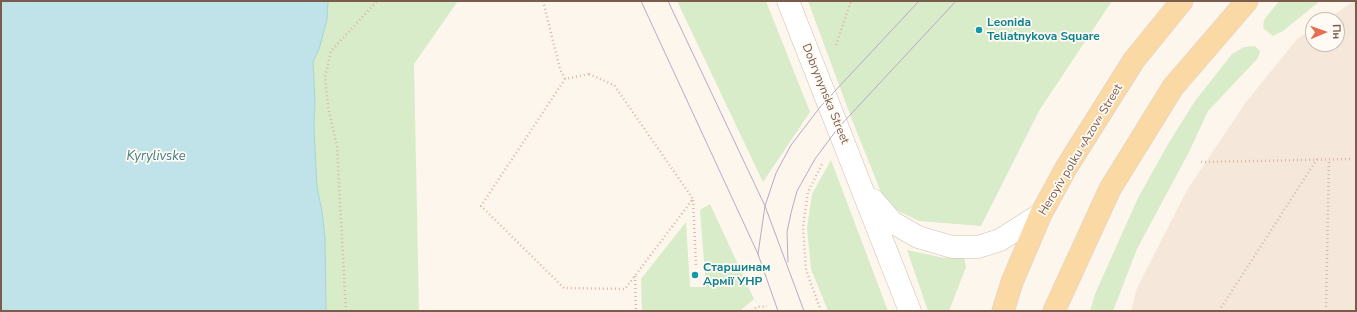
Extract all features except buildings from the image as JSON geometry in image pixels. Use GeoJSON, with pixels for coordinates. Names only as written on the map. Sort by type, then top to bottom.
{"type":"FeatureCollection","features":[{"type":"Feature","properties":{"kind":"main road","name":"Heroyiv polku «Azov» Street"},"geometry":{"type":"LineString","coordinates":[[1003,311],[1012,282],[1041,214],[1066,168],[1134,60],[1182,1]]}},
{"type":"Feature","properties":{"kind":"main road"},"geometry":{"type":"LineString","coordinates":[[1054,311],[1110,189],[1165,99],[1173,87],[1247,1]]}},
{"type":"Feature","properties":{"kind":"street","name":"Dobrynynska Street"},"geometry":{"type":"LineString","coordinates":[[788,1],[910,311]]}},
{"type":"Feature","properties":{"kind":"street","name":"Dobrynynska Street"},"geometry":{"type":"LineString","coordinates":[[862,187],[892,222],[918,237],[952,247],[978,247],[1000,240],[1041,214]]}},
{"type":"Feature","properties":{"kind":"path"},"geometry":{"type":"LineString","coordinates":[[346,311],[337,147],[328,106],[325,77],[331,52],[377,1]]}},
{"type":"Feature","properties":{"kind":"path"},"geometry":{"type":"LineString","coordinates":[[543,1],[560,69],[565,79]]}},
{"type":"Feature","properties":{"kind":"path"},"geometry":{"type":"LineString","coordinates":[[835,49],[851,1]]}},
{"type":"Feature","properties":{"kind":"path"},"geometry":{"type":"LineString","coordinates":[[693,199],[625,289],[564,288],[481,206],[565,79],[589,74],[614,85],[693,199],[696,265]]}},
{"type":"Feature","properties":{"kind":"path"},"geometry":{"type":"LineString","coordinates":[[821,311],[806,270],[802,227],[808,192],[825,158]]}},
{"type":"Feature","properties":{"kind":"path"},"geometry":{"type":"LineString","coordinates":[[1219,311],[1317,159]]}},
{"type":"Feature","properties":{"kind":"path"},"geometry":{"type":"LineString","coordinates":[[1326,311],[1329,159]]}},
{"type":"Feature","properties":{"kind":"path"},"geometry":{"type":"LineString","coordinates":[[1200,162],[1353,159]]}},
{"type":"Feature","properties":{"kind":"path"},"geometry":{"type":"LineString","coordinates":[[635,275],[636,311]]}},
{"type":"Feature","properties":{"kind":"path"},"geometry":{"type":"LineString","coordinates":[[752,311],[757,307],[767,306]]}},
{"type":"Feature","properties":{"kind":"shaded area"},"geometry":{"type":"Polygon","coordinates":[[[1356,1],[1356,311],[1131,311],[1137,288],[1187,190],[1246,102],[1298,38],[1305,34],[1305,52],[1345,52],[1345,12],[1338,12],[1356,1]]]}},
{"type":"Feature","properties":{"kind":"green space"},"geometry":{"type":"Polygon","coordinates":[[[328,1],[458,1],[414,64],[419,311],[326,311],[325,238],[322,211],[317,187],[313,61],[319,49],[327,20],[328,1]]]}},
{"type":"Feature","properties":{"kind":"green space"},"geometry":{"type":"Polygon","coordinates":[[[677,1],[766,1],[810,112],[763,182],[677,1]]]}},
{"type":"Feature","properties":{"kind":"green space"},"geometry":{"type":"Polygon","coordinates":[[[808,1],[1112,1],[1039,111],[981,226],[919,221],[894,209],[883,197],[852,120],[808,1]]]}},
{"type":"Feature","properties":{"kind":"green space"},"geometry":{"type":"Polygon","coordinates":[[[1279,1],[1320,1],[1283,31],[1273,36],[1263,28],[1264,20],[1279,1]]]}},
{"type":"Feature","properties":{"kind":"green space"},"geometry":{"type":"Polygon","coordinates":[[[1255,46],[1260,51],[1258,58],[1208,111],[1189,152],[1137,249],[1113,311],[1090,311],[1095,294],[1138,198],[1168,144],[1195,101],[1232,54],[1244,47],[1255,46]]]}},
{"type":"Feature","properties":{"kind":"green space"},"geometry":{"type":"Polygon","coordinates":[[[831,160],[888,311],[828,311],[811,269],[807,228],[812,194],[831,160]]]}},
{"type":"Feature","properties":{"kind":"green space"},"geometry":{"type":"Polygon","coordinates":[[[710,204],[754,299],[740,311],[642,311],[641,279],[686,222],[690,287],[706,287],[700,210],[710,204]]]}},
{"type":"Feature","properties":{"kind":"green space"},"geometry":{"type":"Polygon","coordinates":[[[907,250],[944,258],[964,256],[966,267],[949,311],[928,311],[907,250]]]}},
{"type":"Feature","properties":{"kind":"water","name":"Kyrylivske"},"geometry":{"type":"Polygon","coordinates":[[[1,1],[328,1],[327,20],[319,49],[313,62],[317,187],[322,211],[325,238],[326,311],[1,311],[1,1]]]}},
{"type":"Feature","properties":{"kind":"tram line"},"geometry":{"type":"LineString","coordinates":[[641,1],[758,254],[778,311]]}},
{"type":"Feature","properties":{"kind":"tram line"},"geometry":{"type":"LineString","coordinates":[[668,1],[765,206],[804,311]]}},
{"type":"Feature","properties":{"kind":"tram line"},"geometry":{"type":"LineString","coordinates":[[758,254],[765,206],[776,173],[791,145],[821,106],[919,1]]}},
{"type":"Feature","properties":{"kind":"tram line"},"geometry":{"type":"LineString","coordinates":[[788,262],[787,232],[791,213],[797,191],[815,159],[838,128],[956,1]]}},
{"type":"Feature","properties":{"kind":"place","name":"Leonida Teliatnykova Square"},"geometry":{"type":"Point","coordinates":[979,30]}},
{"type":"Feature","properties":{"kind":"place","name":"Старшинам Армії УНР"},"geometry":{"type":"Point","coordinates":[695,275]}}]}
